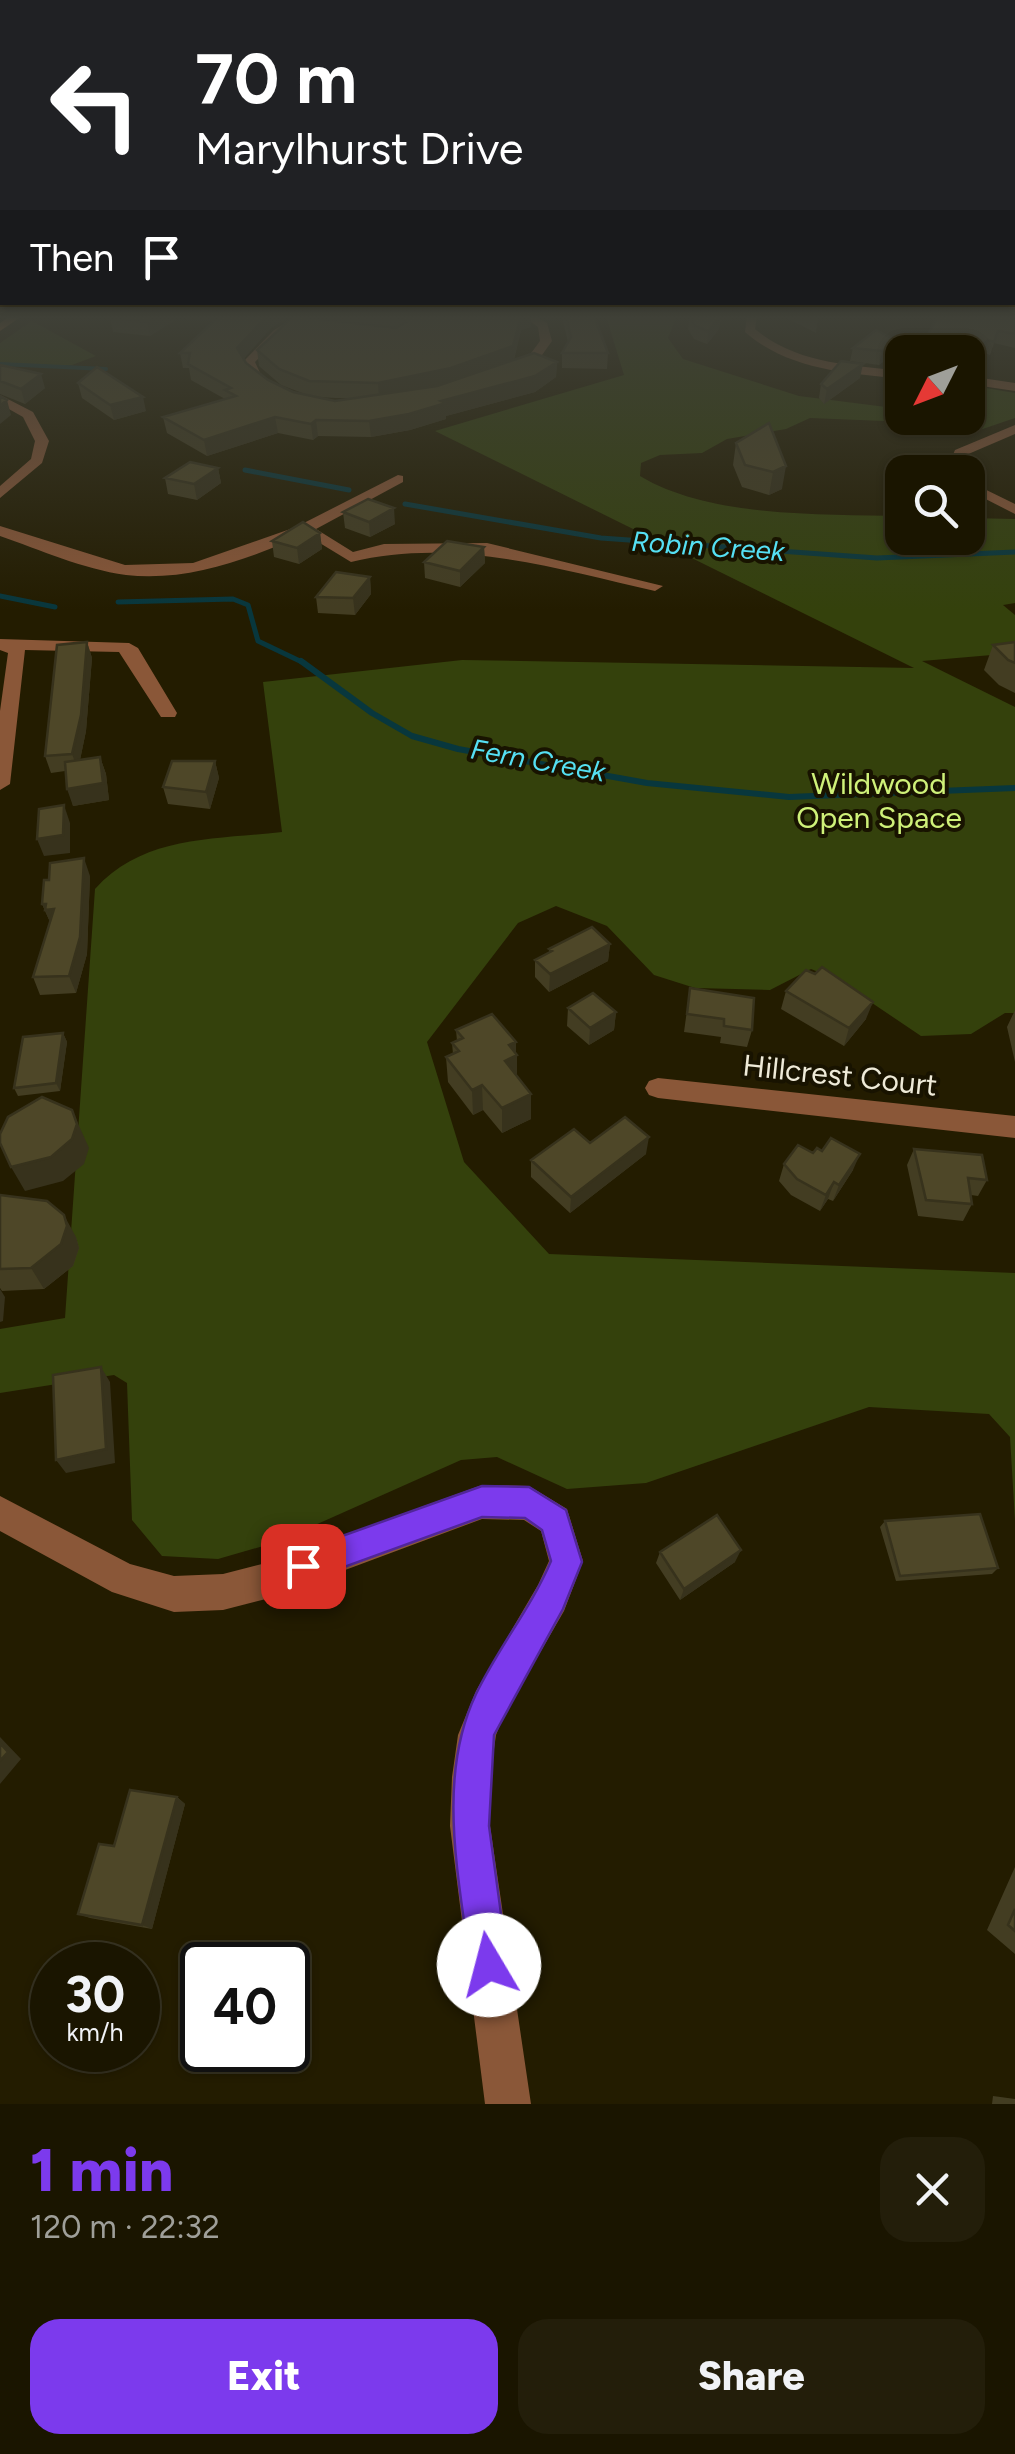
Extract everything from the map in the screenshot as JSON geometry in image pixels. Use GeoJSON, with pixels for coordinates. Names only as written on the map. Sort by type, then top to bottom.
{"type":"FeatureCollection","features":[{"type":"Feature","properties":{"kind":"street"},"geometry":{"type":"LineString","coordinates":[[0,494],[36,460],[42,440],[26,414]]}},
{"type":"Feature","properties":{"kind":"street"},"geometry":{"type":"LineString","coordinates":[[959,455],[1015,428]]}},
{"type":"Feature","properties":{"kind":"street"},"geometry":{"type":"LineString","coordinates":[[0,531],[104,565],[152,572],[189,569],[303,528],[398,479]]}},
{"type":"Feature","properties":{"kind":"street"},"geometry":{"type":"LineString","coordinates":[[985,494],[1015,510]]}},
{"type":"Feature","properties":{"kind":"street"},"geometry":{"type":"LineString","coordinates":[[303,528],[350,557],[384,549],[487,548],[656,586]]}},
{"type":"Feature","properties":{"kind":"street"},"geometry":{"type":"LineString","coordinates":[[3,644],[124,647],[132,652],[168,713]]}},
{"type":"Feature","properties":{"kind":"street"},"geometry":{"type":"LineString","coordinates":[[0,784],[17,650],[3,644]]}},
{"type":"Feature","properties":{"kind":"street","name":"Hillcrest Court"},"geometry":{"type":"LineString","coordinates":[[658,1088],[1015,1127]]}},
{"type":"Feature","properties":{"kind":"street"},"geometry":{"type":"LineString","coordinates":[[0,1513],[124,1580],[174,1594],[223,1592],[270,1580],[482,1502],[529,1503],[555,1521],[566,1562],[551,1598],[489,1704],[477,1735],[471,1778],[470,1826],[508,2104]]}},
{"type":"Feature","properties":{"kind":"green space","name":"Wildwood Open Space"},"geometry":{"type":"Polygon","coordinates":[[[492,414],[885,414],[885,421],[810,418],[786,429],[727,439],[702,453],[660,455],[641,463],[640,476],[668,490],[733,507],[802,514],[885,516],[885,555],[985,555],[985,518],[1015,519],[1015,603],[1003,605],[1015,615],[1015,653],[922,661],[1015,707],[1015,1013],[1005,1013],[971,1034],[921,1036],[838,980],[811,969],[770,990],[695,988],[654,975],[607,926],[556,906],[518,923],[427,1042],[464,1162],[549,1254],[1015,1273],[1015,1521],[1010,1437],[989,1414],[869,1407],[646,1483],[567,1489],[497,1457],[461,1460],[277,1542],[218,1559],[162,1556],[132,1520],[127,1383],[114,1375],[0,1393],[0,1329],[65,1318],[95,889],[114,871],[158,849],[206,839],[282,832],[263,682],[462,660],[914,668],[435,431],[492,414]]]}},
{"type":"Feature","properties":{"kind":"green space"},"geometry":{"type":"Polygon","coordinates":[[[985,414],[1015,414],[1015,418],[985,428],[985,414]]]}},
{"type":"Feature","properties":{"kind":"building"},"geometry":{"type":"Polygon","coordinates":[[[408,414],[369,421],[316,420],[311,424],[275,417],[204,440],[163,417],[408,414]]]}},
{"type":"Feature","properties":{"kind":"building"},"geometry":{"type":"Polygon","coordinates":[[[769,423],[786,466],[773,472],[745,465],[736,443],[769,423]]]}},
{"type":"Feature","properties":{"kind":"building"},"geometry":{"type":"Polygon","coordinates":[[[190,462],[218,468],[194,484],[165,478],[190,462]]]}},
{"type":"Feature","properties":{"kind":"building"},"geometry":{"type":"Polygon","coordinates":[[[368,499],[394,508],[369,522],[343,512],[368,499]]]}},
{"type":"Feature","properties":{"kind":"building"},"geometry":{"type":"Polygon","coordinates":[[[303,522],[320,533],[297,548],[272,541],[303,522]]]}},
{"type":"Feature","properties":{"kind":"building"},"geometry":{"type":"Polygon","coordinates":[[[447,541],[484,547],[460,571],[424,562],[447,541]]]}},
{"type":"Feature","properties":{"kind":"building"},"geometry":{"type":"Polygon","coordinates":[[[336,572],[370,577],[353,598],[316,597],[336,572]]]}},
{"type":"Feature","properties":{"kind":"building"},"geometry":{"type":"Polygon","coordinates":[[[87,642],[81,715],[72,754],[45,756],[57,645],[87,642]]]}},
{"type":"Feature","properties":{"kind":"building"},"geometry":{"type":"Polygon","coordinates":[[[1015,642],[1015,663],[993,645],[1015,642]]]}},
{"type":"Feature","properties":{"kind":"building"},"geometry":{"type":"Polygon","coordinates":[[[100,757],[103,783],[67,789],[65,762],[100,757]]]}},
{"type":"Feature","properties":{"kind":"building"},"geometry":{"type":"Polygon","coordinates":[[[172,761],[215,761],[206,792],[163,787],[172,761]]]}},
{"type":"Feature","properties":{"kind":"building"},"geometry":{"type":"Polygon","coordinates":[[[64,805],[63,835],[37,839],[39,809],[64,805]]]}},
{"type":"Feature","properties":{"kind":"building"},"geometry":{"type":"Polygon","coordinates":[[[84,858],[80,937],[69,976],[33,977],[54,909],[45,910],[46,904],[42,904],[50,863],[84,858]]]}},
{"type":"Feature","properties":{"kind":"building"},"geometry":{"type":"Polygon","coordinates":[[[592,927],[610,944],[550,974],[535,960],[552,951],[549,949],[592,927]]]}},
{"type":"Feature","properties":{"kind":"building"},"geometry":{"type":"Polygon","coordinates":[[[822,967],[873,1002],[849,1028],[786,991],[806,970],[815,974],[822,967]]]}},
{"type":"Feature","properties":{"kind":"building"},"geometry":{"type":"Polygon","coordinates":[[[690,988],[754,998],[752,1030],[724,1026],[724,1019],[687,1014],[690,988]]]}},
{"type":"Feature","properties":{"kind":"building"},"geometry":{"type":"Polygon","coordinates":[[[593,993],[616,1012],[590,1028],[568,1008],[593,993]]]}},
{"type":"Feature","properties":{"kind":"building"},"geometry":{"type":"Polygon","coordinates":[[[492,1014],[516,1042],[509,1045],[517,1055],[505,1061],[531,1094],[502,1108],[482,1085],[472,1090],[446,1057],[459,1051],[452,1043],[463,1038],[456,1030],[492,1014]]]}},
{"type":"Feature","properties":{"kind":"building"},"geometry":{"type":"Polygon","coordinates":[[[63,1033],[56,1083],[14,1088],[23,1037],[63,1033]]]}},
{"type":"Feature","properties":{"kind":"building"},"geometry":{"type":"Polygon","coordinates":[[[42,1097],[72,1110],[77,1124],[72,1139],[51,1157],[11,1167],[0,1134],[8,1117],[42,1097]]]}},
{"type":"Feature","properties":{"kind":"building"},"geometry":{"type":"Polygon","coordinates":[[[625,1117],[649,1137],[571,1197],[531,1160],[574,1129],[590,1143],[625,1117]]]}},
{"type":"Feature","properties":{"kind":"building"},"geometry":{"type":"Polygon","coordinates":[[[831,1138],[860,1154],[839,1185],[834,1182],[826,1195],[797,1179],[784,1164],[798,1145],[813,1153],[817,1148],[822,1151],[831,1138]]]}},
{"type":"Feature","properties":{"kind":"building"},"geometry":{"type":"Polygon","coordinates":[[[914,1149],[982,1155],[987,1180],[968,1178],[972,1204],[926,1200],[914,1149]]]}},
{"type":"Feature","properties":{"kind":"building"},"geometry":{"type":"Polygon","coordinates":[[[0,1195],[47,1201],[64,1215],[67,1226],[61,1244],[31,1268],[0,1269],[0,1195]]]}},
{"type":"Feature","properties":{"kind":"building"},"geometry":{"type":"Polygon","coordinates":[[[101,1367],[106,1449],[56,1460],[53,1375],[101,1367]]]}},
{"type":"Feature","properties":{"kind":"building"},"geometry":{"type":"Polygon","coordinates":[[[980,1514],[998,1568],[900,1576],[885,1521],[980,1514]]]}},
{"type":"Feature","properties":{"kind":"building"},"geometry":{"type":"Polygon","coordinates":[[[717,1515],[741,1550],[684,1589],[660,1552],[717,1515]]]}},
{"type":"Feature","properties":{"kind":"building"},"geometry":{"type":"Polygon","coordinates":[[[0,1743],[8,1752],[0,1761],[0,1743]]]}},
{"type":"Feature","properties":{"kind":"building"},"geometry":{"type":"Polygon","coordinates":[[[130,1790],[177,1797],[142,1925],[78,1914],[99,1844],[114,1846],[130,1790]]]}},
{"type":"Feature","properties":{"kind":"building"},"geometry":{"type":"Polygon","coordinates":[[[1015,1909],[1015,1931],[1008,1925],[1015,1909]]]}},
{"type":"Feature","properties":{"kind":"waterway","name":"Robin Creek"},"geometry":{"type":"LineString","coordinates":[[245,470],[349,490]]}},
{"type":"Feature","properties":{"kind":"waterway","name":"Robin Creek"},"geometry":{"type":"LineString","coordinates":[[405,504],[601,538],[877,558],[1015,552]]}},
{"type":"Feature","properties":{"kind":"waterway","name":"Fern Creek"},"geometry":{"type":"LineString","coordinates":[[0,596],[55,607]]}},
{"type":"Feature","properties":{"kind":"waterway","name":"Fern Creek"},"geometry":{"type":"LineString","coordinates":[[118,602],[233,599],[248,605],[258,641],[303,663]]}},
{"type":"Feature","properties":{"kind":"waterway","name":"Fern Creek"},"geometry":{"type":"LineString","coordinates":[[303,663],[372,713],[412,736],[458,749],[647,783],[789,797],[1015,788]]}},
{"type":"Feature","properties":{"kind":"route"},"geometry":{"type":"LineString","coordinates":[[303,1566],[482,1502],[529,1503],[555,1521],[566,1548],[566,1562],[551,1598],[489,1704],[477,1735],[470,1826],[489,1965]]}}]}
